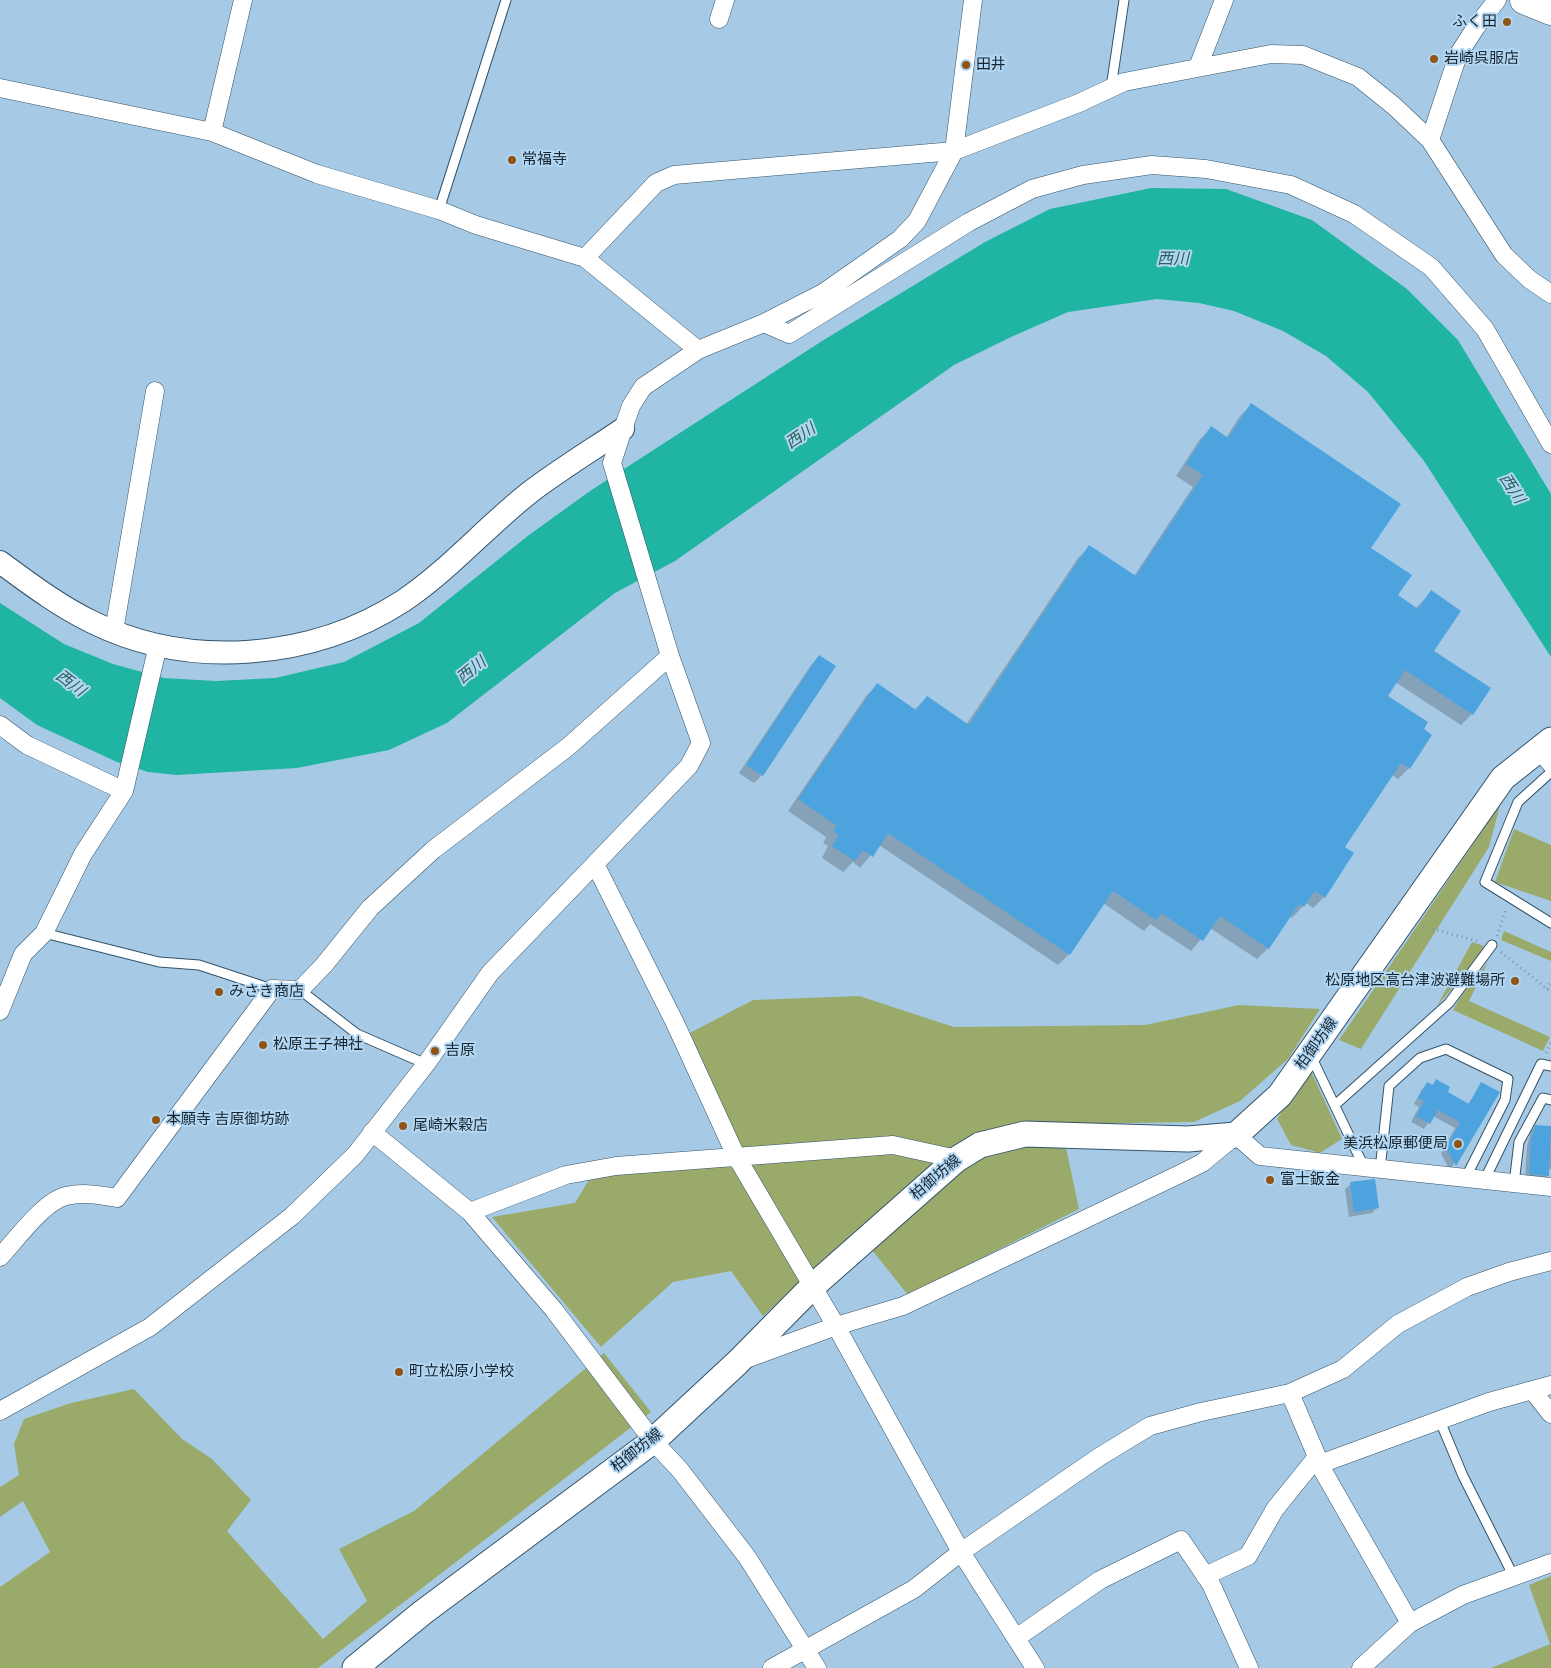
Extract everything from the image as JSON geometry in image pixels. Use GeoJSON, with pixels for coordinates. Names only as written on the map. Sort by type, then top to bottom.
{"type":"FeatureCollection","features":[{"type":"Feature","properties":{"kind":"highway"},"geometry":{"type":"LineString","coordinates":[[1524,0],[1551,11]]}},
{"type":"Feature","properties":{"kind":"main road","name":"柏御坊線"},"geometry":{"type":"LineString","coordinates":[[355,1668],[422,1613],[653,1441],[737,1363],[812,1287],[957,1159],[980,1145],[1025,1134],[1188,1139],[1236,1135],[1280,1095],[1503,778],[1547,751]]}},
{"type":"Feature","properties":{"kind":"street"},"geometry":{"type":"LineString","coordinates":[[212,132],[243,0]]}},
{"type":"Feature","properties":{"kind":"street"},"geometry":{"type":"LineString","coordinates":[[720,19],[725,0]]}},
{"type":"Feature","properties":{"kind":"street"},"geometry":{"type":"LineString","coordinates":[[0,1411],[150,1327],[292,1216],[355,1155],[426,1064],[490,973],[689,766],[702,744],[652,600],[612,463],[623,429],[632,406],[643,387],[698,350],[764,323],[823,293],[900,239],[917,221],[954,151],[973,0]]}},
{"type":"Feature","properties":{"kind":"street"},"geometry":{"type":"LineString","coordinates":[[1198,67],[1224,0]]}},
{"type":"Feature","properties":{"kind":"street"},"geometry":{"type":"LineString","coordinates":[[1430,140],[1458,55],[1497,0]]}},
{"type":"Feature","properties":{"kind":"street"},"geometry":{"type":"LineString","coordinates":[[585,258],[656,183],[674,175],[954,151],[1124,82],[1271,54],[1303,55],[1358,77],[1394,106],[1430,140],[1504,256],[1530,280],[1551,294]]}},
{"type":"Feature","properties":{"kind":"street"},"geometry":{"type":"LineString","coordinates":[[0,88],[212,132],[317,174],[439,210],[476,225],[585,258],[698,350]]}},
{"type":"Feature","properties":{"kind":"street"},"geometry":{"type":"LineString","coordinates":[[764,323],[789,334],[969,222],[1032,189],[1083,174],[1152,165],[1206,169],[1291,185],[1354,214],[1431,267],[1485,329],[1551,444]]}},
{"type":"Feature","properties":{"kind":"street"},"geometry":{"type":"LineString","coordinates":[[114,631],[155,390]]}},
{"type":"Feature","properties":{"kind":"street"},"geometry":{"type":"LineString","coordinates":[[0,562],[67,609],[114,631],[158,645],[190,651],[262,651],[314,640],[355,626],[403,601],[446,567],[530,493],[623,429]]}},
{"type":"Feature","properties":{"kind":"street"},"geometry":{"type":"LineString","coordinates":[[0,1012],[24,954],[44,933],[83,854],[125,785],[158,645]]}},
{"type":"Feature","properties":{"kind":"street"},"geometry":{"type":"LineString","coordinates":[[0,1257],[50,1204],[64,1196],[86,1193],[117,1198],[272,989],[300,990],[324,966],[370,908],[433,850],[569,746],[670,656]]}},
{"type":"Feature","properties":{"kind":"street"},"geometry":{"type":"LineString","coordinates":[[0,725],[27,745],[125,785]]}},
{"type":"Feature","properties":{"kind":"street"},"geometry":{"type":"LineString","coordinates":[[595,864],[675,1023],[736,1156],[836,1326],[961,1552],[1035,1668]]}},
{"type":"Feature","properties":{"kind":"street"},"geometry":{"type":"LineString","coordinates":[[372,1132],[470,1212],[554,1310],[653,1441],[680,1470],[748,1556],[818,1668]]}},
{"type":"Feature","properties":{"kind":"street"},"geometry":{"type":"LineString","coordinates":[[737,1363],[836,1326],[903,1306],[1202,1163],[1236,1135],[1260,1156],[1551,1187]]}},
{"type":"Feature","properties":{"kind":"street"},"geometry":{"type":"LineString","coordinates":[[470,1212],[566,1175],[616,1166],[893,1145],[957,1159]]}},
{"type":"Feature","properties":{"kind":"street"},"geometry":{"type":"LineString","coordinates":[[772,1668],[914,1589],[961,1552],[1099,1457],[1150,1426],[1201,1412],[1290,1393],[1343,1369],[1398,1324],[1467,1287],[1509,1272],[1551,1261]]}},
{"type":"Feature","properties":{"kind":"street"},"geometry":{"type":"LineString","coordinates":[[1205,1576],[1248,1556],[1275,1509],[1319,1461],[1488,1402],[1551,1386]]}},
{"type":"Feature","properties":{"kind":"street"},"geometry":{"type":"LineString","coordinates":[[1532,1390],[1551,1414]]}},
{"type":"Feature","properties":{"kind":"street"},"geometry":{"type":"LineString","coordinates":[[1290,1393],[1319,1461],[1410,1623]]}},
{"type":"Feature","properties":{"kind":"street"},"geometry":{"type":"LineString","coordinates":[[1016,1638],[1100,1580],[1181,1540],[1205,1576],[1249,1668]]}},
{"type":"Feature","properties":{"kind":"street"},"geometry":{"type":"LineString","coordinates":[[1361,1668],[1410,1623],[1463,1595],[1551,1563]]}},
{"type":"Feature","properties":{"kind":"lane"},"geometry":{"type":"LineString","coordinates":[[439,210],[506,0]]}},
{"type":"Feature","properties":{"kind":"lane"},"geometry":{"type":"LineString","coordinates":[[1110,88],[1124,0]]}},
{"type":"Feature","properties":{"kind":"lane"},"geometry":{"type":"LineString","coordinates":[[1550,921],[1485,882],[1518,802],[1551,772]]}},
{"type":"Feature","properties":{"kind":"lane"},"geometry":{"type":"LineString","coordinates":[[44,933],[159,962],[199,965],[272,989]]}},
{"type":"Feature","properties":{"kind":"lane"},"geometry":{"type":"LineString","coordinates":[[1335,1105],[1449,1003],[1492,942]]}},
{"type":"Feature","properties":{"kind":"lane"},"geometry":{"type":"LineString","coordinates":[[300,990],[357,1034],[426,1064]]}},
{"type":"Feature","properties":{"kind":"lane"},"geometry":{"type":"LineString","coordinates":[[1372,1169],[1389,1086],[1420,1058],[1446,1049],[1508,1079],[1505,1100],[1465,1179]]}},
{"type":"Feature","properties":{"kind":"lane"},"geometry":{"type":"LineString","coordinates":[[1310,1054],[1335,1105],[1372,1169]]}},
{"type":"Feature","properties":{"kind":"lane"},"geometry":{"type":"LineString","coordinates":[[1484,1181],[1541,1064],[1551,1066]]}},
{"type":"Feature","properties":{"kind":"lane"},"geometry":{"type":"LineString","coordinates":[[1514,1184],[1519,1142],[1543,1098],[1551,1100]]}},
{"type":"Feature","properties":{"kind":"lane"},"geometry":{"type":"LineString","coordinates":[[1440,1420],[1463,1476],[1514,1577]]}},
{"type":"Feature","properties":{"kind":"path"},"geometry":{"type":"LineString","coordinates":[[1492,942],[1508,905]]}},
{"type":"Feature","properties":{"kind":"path"},"geometry":{"type":"LineString","coordinates":[[1415,923],[1492,942],[1551,992]]}},
{"type":"Feature","properties":{"kind":"path"},"geometry":{"type":"LineString","coordinates":[[1547,989],[1551,980]]}},
{"type":"Feature","properties":{"kind":"path"},"geometry":{"type":"LineString","coordinates":[[1543,1058],[1551,1042]]}},
{"type":"Feature","properties":{"kind":"shaded area"},"geometry":{"type":"Polygon","coordinates":[[[1500,805],[1489,847],[1361,1049],[1339,1040],[1500,805]]]}},
{"type":"Feature","properties":{"kind":"shaded area"},"geometry":{"type":"Polygon","coordinates":[[[1514,829],[1551,845],[1551,901],[1495,882],[1514,829]]]}},
{"type":"Feature","properties":{"kind":"shaded area"},"geometry":{"type":"Polygon","coordinates":[[[1504,931],[1551,952],[1551,961],[1501,940],[1504,931]]]}},
{"type":"Feature","properties":{"kind":"shaded area"},"geometry":{"type":"Polygon","coordinates":[[[1472,942],[1484,946],[1478,958],[1437,1006],[1472,942]]]}},
{"type":"Feature","properties":{"kind":"shaded area"},"geometry":{"type":"Polygon","coordinates":[[[1488,962],[1469,1001],[1550,1037],[1543,1051],[1453,1010],[1461,996],[1488,962]]]}},
{"type":"Feature","properties":{"kind":"shaded area"},"geometry":{"type":"Polygon","coordinates":[[[859,996],[954,1027],[1145,1025],[1239,1005],[1320,1009],[1288,1059],[1240,1101],[1194,1122],[1061,1124],[1079,1209],[908,1295],[856,1230],[763,1316],[731,1271],[673,1282],[601,1347],[492,1217],[575,1203],[593,1173],[746,1162],[686,1035],[753,1000],[859,996]]]}},
{"type":"Feature","properties":{"kind":"shaded area"},"geometry":{"type":"Polygon","coordinates":[[[1310,1069],[1342,1139],[1320,1153],[1291,1145],[1277,1119],[1310,1069]]]}},
{"type":"Feature","properties":{"kind":"shaded area"},"geometry":{"type":"Polygon","coordinates":[[[604,1353],[651,1412],[318,1668],[0,1668],[0,1587],[50,1552],[23,1501],[0,1517],[0,1487],[19,1475],[14,1444],[24,1419],[71,1403],[134,1389],[182,1439],[212,1459],[251,1500],[227,1531],[323,1639],[367,1601],[339,1549],[414,1511],[604,1353]]]}},
{"type":"Feature","properties":{"kind":"shaded area"},"geometry":{"type":"Polygon","coordinates":[[[1551,1576],[1551,1668],[1491,1668],[1550,1644],[1529,1585],[1551,1576]]]}},
{"type":"Feature","properties":{"kind":"water","name":"西川"},"geometry":{"type":"Polygon","coordinates":[[[1151,188],[1226,189],[1312,220],[1407,289],[1458,340],[1551,494],[1551,657],[1424,461],[1368,392],[1326,356],[1283,331],[1234,311],[1199,303],[1157,299],[1068,312],[954,365],[675,561],[615,593],[447,723],[389,750],[297,768],[177,775],[148,772],[117,762],[37,725],[0,698],[0,603],[64,644],[113,664],[164,678],[216,681],[275,678],[344,662],[419,623],[529,535],[590,491],[822,341],[985,242],[1050,209],[1151,188]]]}},
{"type":"Feature","properties":{"kind":"building"},"geometry":{"type":"Polygon","coordinates":[[[1251,403],[1401,504],[1371,548],[1412,575],[1398,595],[1418,609],[1431,590],[1461,611],[1434,651],[1491,688],[1473,715],[1405,670],[1388,696],[1428,722],[1424,729],[1432,735],[1410,769],[1401,763],[1345,847],[1354,853],[1325,898],[1315,891],[1304,907],[1299,904],[1269,949],[1220,916],[1203,941],[1161,913],[1156,920],[1113,891],[1070,955],[888,833],[873,857],[863,850],[855,861],[832,846],[839,835],[833,831],[837,826],[798,799],[877,683],[916,710],[927,696],[969,725],[1089,545],[1136,576],[1203,475],[1186,464],[1211,426],[1228,438],[1251,403]]]}},
{"type":"Feature","properties":{"kind":"building"},"geometry":{"type":"Polygon","coordinates":[[[819,655],[836,666],[763,776],[746,765],[819,655]]]}},
{"type":"Feature","properties":{"kind":"building"},"geometry":{"type":"Polygon","coordinates":[[[1436,1079],[1450,1087],[1448,1092],[1469,1104],[1481,1082],[1500,1092],[1456,1166],[1446,1148],[1460,1122],[1438,1110],[1430,1124],[1416,1116],[1424,1101],[1418,1098],[1427,1082],[1433,1085],[1436,1079]]]}},
{"type":"Feature","properties":{"kind":"building"},"geometry":{"type":"Polygon","coordinates":[[[1535,1125],[1551,1126],[1549,1176],[1529,1174],[1531,1141],[1535,1125]]]}},
{"type":"Feature","properties":{"kind":"building"},"geometry":{"type":"Polygon","coordinates":[[[1375,1179],[1379,1208],[1354,1212],[1350,1182],[1375,1179]]]}},
{"type":"Feature","properties":{"kind":"place","name":"ふく田"},"geometry":{"type":"Point","coordinates":[1507,22]}},
{"type":"Feature","properties":{"kind":"place","name":"岩崎呉服店"},"geometry":{"type":"Point","coordinates":[1434,59]}},
{"type":"Feature","properties":{"kind":"place","name":"田井"},"geometry":{"type":"Point","coordinates":[966,65]}},
{"type":"Feature","properties":{"kind":"place","name":"常福寺"},"geometry":{"type":"Point","coordinates":[512,160]}},
{"type":"Feature","properties":{"kind":"place","name":"松原地区高台津波避難場所"},"geometry":{"type":"Point","coordinates":[1515,981]}},
{"type":"Feature","properties":{"kind":"place","name":"みさき商店"},"geometry":{"type":"Point","coordinates":[219,992]}},
{"type":"Feature","properties":{"kind":"place","name":"松原王子神社"},"geometry":{"type":"Point","coordinates":[263,1045]}},
{"type":"Feature","properties":{"kind":"place","name":"吉原"},"geometry":{"type":"Point","coordinates":[435,1051]}},
{"type":"Feature","properties":{"kind":"place","name":"本願寺 吉原御坊跡"},"geometry":{"type":"Point","coordinates":[156,1120]}},
{"type":"Feature","properties":{"kind":"place","name":"尾崎米穀店"},"geometry":{"type":"Point","coordinates":[403,1126]}},
{"type":"Feature","properties":{"kind":"place","name":"美浜松原郵便局"},"geometry":{"type":"Point","coordinates":[1458,1144]}},
{"type":"Feature","properties":{"kind":"place","name":"富士鈑金"},"geometry":{"type":"Point","coordinates":[1270,1180]}},
{"type":"Feature","properties":{"kind":"place","name":"町立松原小学校"},"geometry":{"type":"Point","coordinates":[399,1372]}}]}
